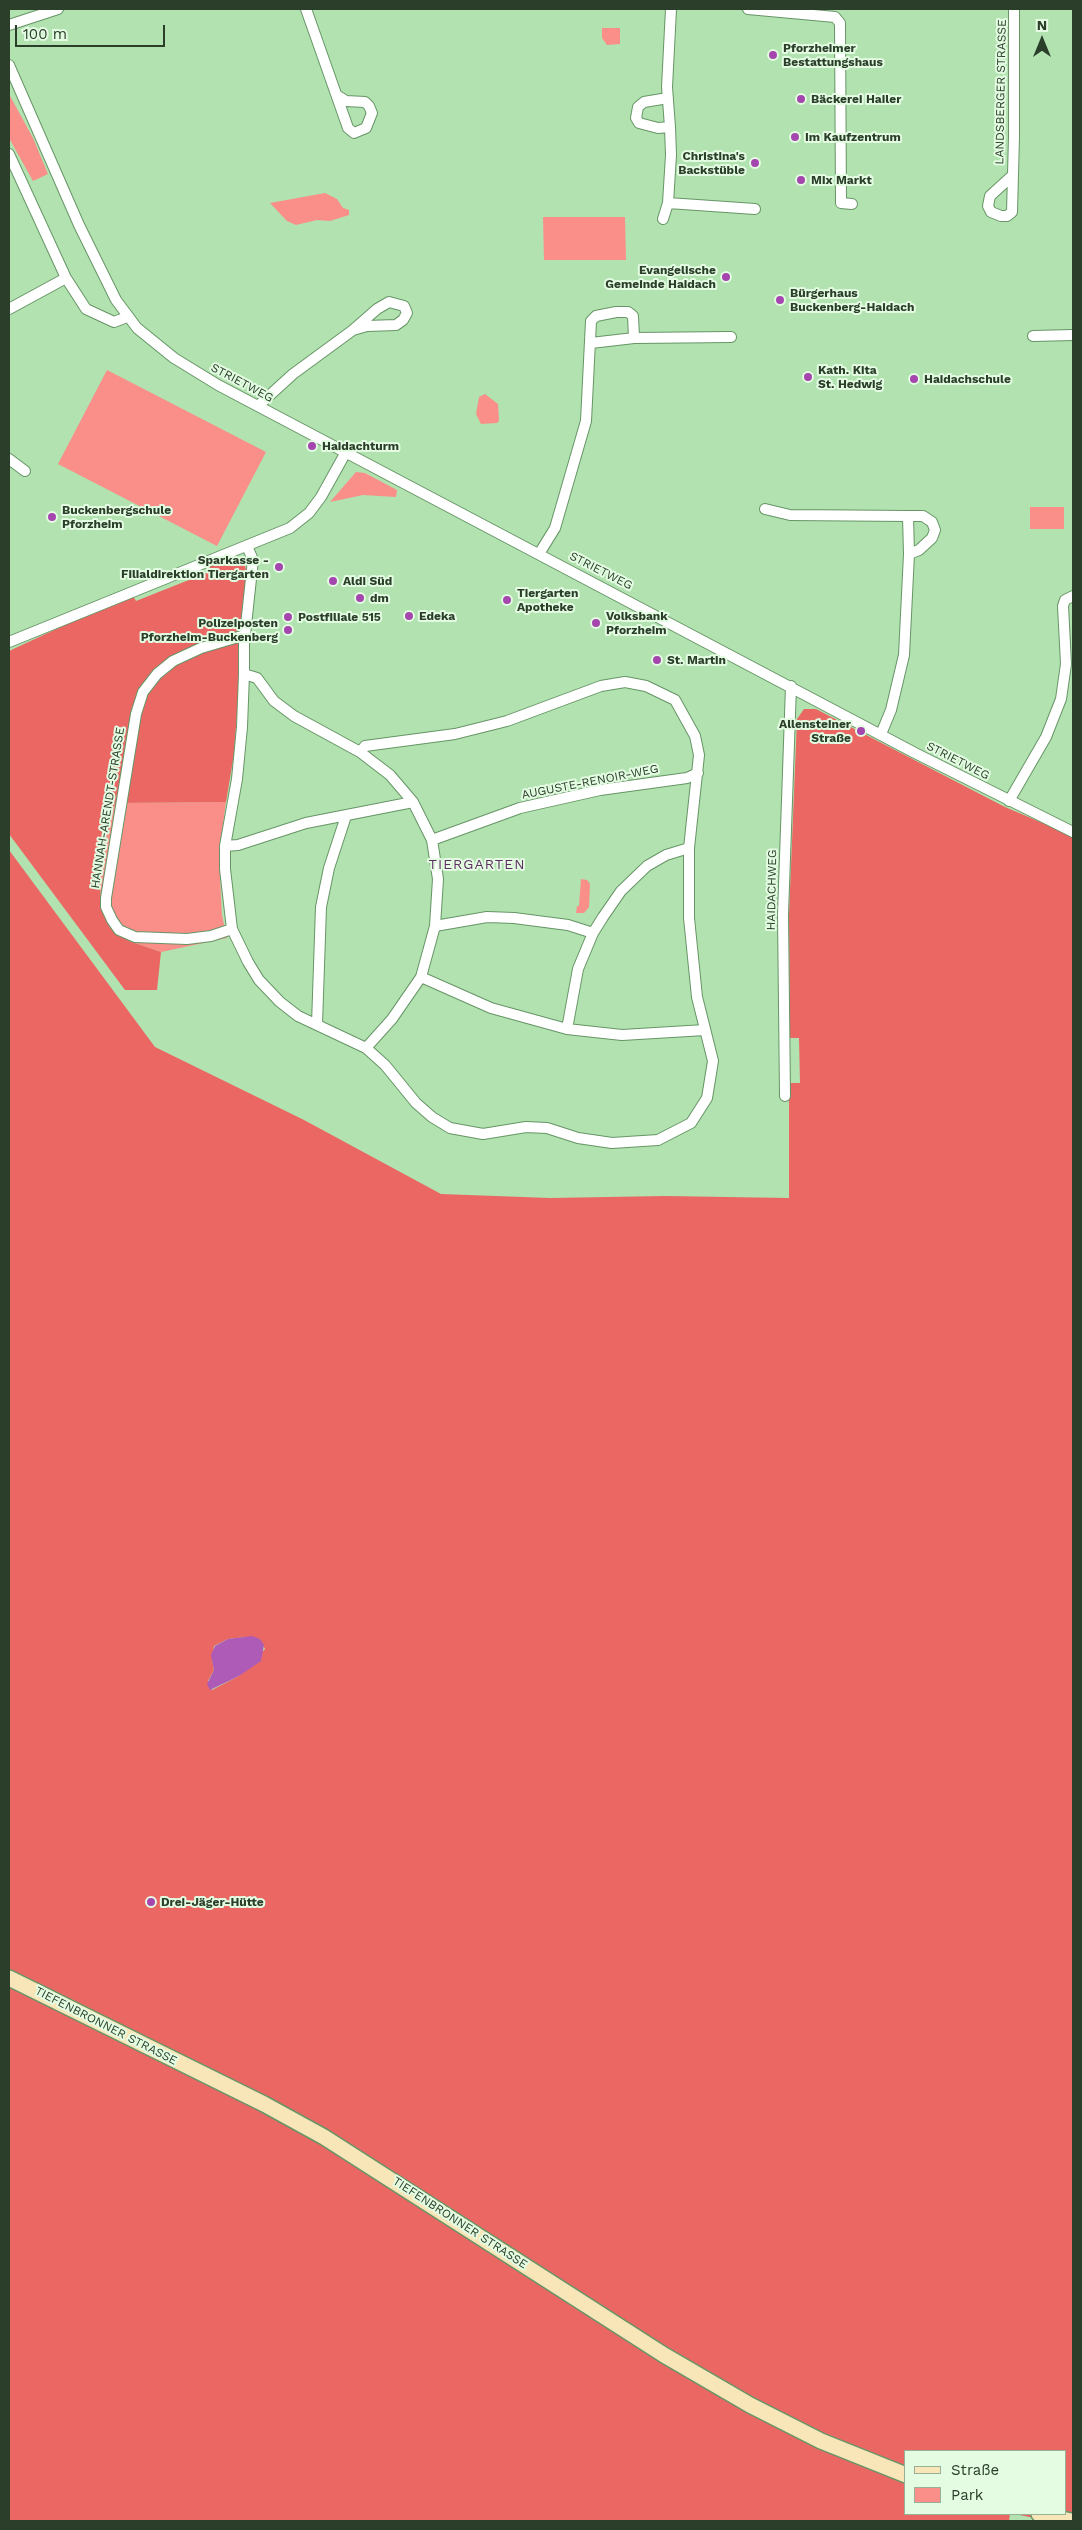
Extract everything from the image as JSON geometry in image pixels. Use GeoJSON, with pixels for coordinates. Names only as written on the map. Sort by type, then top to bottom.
{"type":"FeatureCollection","features":[{"type":"Feature","properties":{"kind":"street"},"geometry":{"type":"LineString","coordinates":[[9,25],[58,9]]}},
{"type":"Feature","properties":{"kind":"street"},"geometry":{"type":"LineString","coordinates":[[306,9],[338,96]]}},
{"type":"Feature","properties":{"kind":"street"},"geometry":{"type":"LineString","coordinates":[[663,219],[668,203],[671,155],[668,98],[671,9]]}},
{"type":"Feature","properties":{"kind":"street"},"geometry":{"type":"LineString","coordinates":[[748,9],[835,17],[840,23],[841,203],[852,204]]}},
{"type":"Feature","properties":{"kind":"street","name":"LANDSBERGER STRASSE"},"geometry":{"type":"LineString","coordinates":[[1012,176],[1014,9]]}},
{"type":"Feature","properties":{"kind":"street","name":"STRIETWEG"},"geometry":{"type":"LineString","coordinates":[[9,65],[105,280],[127,317],[150,340],[174,358],[539,554],[1009,801],[1073,832]]}},
{"type":"Feature","properties":{"kind":"street"},"geometry":{"type":"LineString","coordinates":[[668,98],[644,102],[638,107],[636,118],[646,126],[670,127]]}},
{"type":"Feature","properties":{"kind":"street"},"geometry":{"type":"LineString","coordinates":[[9,154],[66,278],[86,309],[114,322],[127,317]]}},
{"type":"Feature","properties":{"kind":"street"},"geometry":{"type":"LineString","coordinates":[[668,203],[754,209]]}},
{"type":"Feature","properties":{"kind":"street"},"geometry":{"type":"LineString","coordinates":[[9,309],[66,278]]}},
{"type":"Feature","properties":{"kind":"street"},"geometry":{"type":"LineString","coordinates":[[259,405],[293,374],[353,330],[377,309],[389,302],[404,306],[407,313],[403,320],[396,325],[367,326],[353,330]]}},
{"type":"Feature","properties":{"kind":"street"},"geometry":{"type":"LineString","coordinates":[[539,554],[555,528],[586,421],[592,320],[594,316],[608,313],[631,313],[633,316],[634,338]]}},
{"type":"Feature","properties":{"kind":"street"},"geometry":{"type":"LineString","coordinates":[[1033,336],[1073,335]]}},
{"type":"Feature","properties":{"kind":"street"},"geometry":{"type":"LineString","coordinates":[[591,343],[634,338],[731,338]]}},
{"type":"Feature","properties":{"kind":"street"},"geometry":{"type":"LineString","coordinates":[[9,642],[182,570],[290,528],[309,513],[322,497],[346,452]]}},
{"type":"Feature","properties":{"kind":"street"},"geometry":{"type":"LineString","coordinates":[[9,459],[25,471]]}},
{"type":"Feature","properties":{"kind":"street"},"geometry":{"type":"LineString","coordinates":[[765,509],[790,515],[923,516],[932,522],[934,530],[932,538],[919,550],[909,554]]}},
{"type":"Feature","properties":{"kind":"street"},"geometry":{"type":"LineString","coordinates":[[881,734],[891,710],[904,655],[909,554],[908,516]]}},
{"type":"Feature","properties":{"kind":"street"},"geometry":{"type":"LineString","coordinates":[[247,546],[253,560],[245,636],[238,779],[225,846],[224,870],[232,929],[248,962],[260,980],[280,1002],[298,1016],[366,1048],[385,1065],[416,1103],[432,1117],[450,1128],[483,1134],[526,1127],[547,1128],[578,1138],[612,1143],[634,1143],[658,1140],[677,1132],[691,1123],[708,1098],[712,1076],[712,1061],[697,997],[691,958],[689,848],[699,755],[695,736],[678,703],[665,694],[646,686],[625,682],[600,686],[507,721],[455,734],[365,746],[360,752]]}},
{"type":"Feature","properties":{"kind":"street"},"geometry":{"type":"LineString","coordinates":[[1009,801],[1046,738],[1061,699],[1069,629],[1063,606],[1065,600],[1073,596]]}},
{"type":"Feature","properties":{"kind":"street","name":"HANNAH-ARENDT-STRASSE"},"geometry":{"type":"LineString","coordinates":[[232,929],[211,936],[187,939],[134,938],[119,930],[112,920],[106,907],[106,898],[136,714],[143,692],[157,674],[173,661],[201,648],[245,636]]}},
{"type":"Feature","properties":{"kind":"street"},"geometry":{"type":"LineString","coordinates":[[244,674],[257,678],[274,702],[294,716],[360,752],[390,775],[413,802],[432,840],[438,879],[435,926],[421,977],[392,1019],[366,1048]]}},
{"type":"Feature","properties":{"kind":"street","name":"HAIDACHWEG"},"geometry":{"type":"LineString","coordinates":[[785,1096],[783,914],[792,686]]}},
{"type":"Feature","properties":{"kind":"street","name":"AUGUSTE-RENOIR-WEG"},"geometry":{"type":"LineString","coordinates":[[432,840],[488,818],[528,806],[626,785],[687,778],[698,773]]}},
{"type":"Feature","properties":{"kind":"street"},"geometry":{"type":"LineString","coordinates":[[225,846],[238,845],[306,823],[413,802]]}},
{"type":"Feature","properties":{"kind":"street"},"geometry":{"type":"LineString","coordinates":[[317,1024],[320,1005],[318,967],[321,907],[329,868],[346,816]]}},
{"type":"Feature","properties":{"kind":"street"},"geometry":{"type":"LineString","coordinates":[[567,1029],[578,969],[594,933],[621,891],[647,866],[666,855],[689,848]]}},
{"type":"Feature","properties":{"kind":"street"},"geometry":{"type":"LineString","coordinates":[[435,926],[480,918],[514,918],[568,925],[594,933]]}},
{"type":"Feature","properties":{"kind":"street"},"geometry":{"type":"LineString","coordinates":[[421,977],[491,1008],[567,1029],[622,1035],[705,1030]]}},
{"type":"Feature","properties":{"kind":"street","name":"TIEFENBRONNER STRASSE"},"geometry":{"type":"LineString","coordinates":[[9,1978],[264,2104],[324,2137],[664,2355],[742,2401],[822,2441],[904,2474]]}},
{"type":"Feature","properties":{"kind":"street"},"geometry":{"type":"LineString","coordinates":[[1044,2515],[1071,2521]]}},
{"type":"Feature","properties":{"kind":"green space"},"geometry":{"type":"Polygon","coordinates":[[[602,28],[620,28],[620,44],[607,45],[602,38],[602,28]]]}},
{"type":"Feature","properties":{"kind":"green space"},"geometry":{"type":"Polygon","coordinates":[[[9,94],[33,138],[48,174],[33,181],[9,138],[9,94]]]}},
{"type":"Feature","properties":{"kind":"green space"},"geometry":{"type":"Polygon","coordinates":[[[325,193],[337,199],[343,208],[349,210],[349,215],[330,221],[317,220],[296,225],[287,221],[270,203],[325,193]]]}},
{"type":"Feature","properties":{"kind":"green space"},"geometry":{"type":"Polygon","coordinates":[[[543,217],[625,217],[626,260],[544,260],[543,217]]]}},
{"type":"Feature","properties":{"kind":"green space"},"geometry":{"type":"Polygon","coordinates":[[[107,370],[266,452],[217,546],[58,464],[107,370]]]}},
{"type":"Feature","properties":{"kind":"green space"},"geometry":{"type":"Polygon","coordinates":[[[485,394],[498,404],[499,421],[497,423],[481,424],[476,414],[479,397],[485,394]]]}},
{"type":"Feature","properties":{"kind":"green space"},"geometry":{"type":"Polygon","coordinates":[[[356,472],[365,473],[397,490],[396,497],[363,495],[330,502],[356,472]]]}},
{"type":"Feature","properties":{"kind":"green space"},"geometry":{"type":"Polygon","coordinates":[[[1030,507],[1064,507],[1064,529],[1030,529],[1030,507]]]}},
{"type":"Feature","properties":{"kind":"green space"},"geometry":{"type":"Polygon","coordinates":[[[226,802],[221,839],[220,879],[222,915],[227,938],[161,952],[129,941],[110,928],[101,903],[99,872],[115,803],[226,802]]]}},
{"type":"Feature","properties":{"kind":"green space"},"geometry":{"type":"Polygon","coordinates":[[[581,879],[587,880],[590,884],[589,907],[584,913],[576,913],[577,906],[579,906],[581,879]]]}},
{"type":"Feature","properties":{"kind":"shaded area"},"geometry":{"type":"Polygon","coordinates":[[[233,556],[244,562],[247,574],[234,754],[226,802],[115,803],[99,872],[101,903],[110,928],[129,941],[161,952],[157,990],[125,990],[9,834],[9,651],[132,594],[136,601],[209,572],[208,565],[233,556]]]}},
{"type":"Feature","properties":{"kind":"shaded area"},"geometry":{"type":"Polygon","coordinates":[[[804,709],[816,709],[1005,807],[1073,836],[1073,2521],[1048,2521],[1020,2515],[1067,2515],[1067,2450],[904,2450],[904,2515],[1010,2515],[1009,2521],[9,2521],[9,850],[155,1047],[304,1120],[441,1194],[550,1198],[665,1196],[789,1198],[789,1083],[800,1083],[799,1038],[790,1038],[789,915],[797,719],[804,709]],[[246,1637],[228,1639],[214,1646],[212,1659],[214,1670],[208,1681],[212,1690],[239,1676],[265,1649],[260,1639],[246,1637]]]}},
{"type":"Feature","properties":{"kind":"shaded area"},"geometry":{"type":"Polygon","coordinates":[[[252,1636],[260,1639],[264,1645],[261,1661],[239,1676],[210,1690],[207,1684],[214,1670],[211,1655],[215,1646],[228,1639],[252,1636]]]}},
{"type":"Feature","properties":{"kind":"place","name":"Pforzheimer Bestattungshaus"},"geometry":{"type":"Point","coordinates":[773,55]}},
{"type":"Feature","properties":{"kind":"place","name":"Bäckerei Hailer"},"geometry":{"type":"Point","coordinates":[801,99]}},
{"type":"Feature","properties":{"kind":"place","name":"Im Kaufzentrum"},"geometry":{"type":"Point","coordinates":[795,137]}},
{"type":"Feature","properties":{"kind":"place","name":"Christina's Backstüble"},"geometry":{"type":"Point","coordinates":[755,163]}},
{"type":"Feature","properties":{"kind":"place","name":"Mix Markt"},"geometry":{"type":"Point","coordinates":[801,180]}},
{"type":"Feature","properties":{"kind":"place","name":"Evangelische Gemeinde Haidach"},"geometry":{"type":"Point","coordinates":[726,277]}},
{"type":"Feature","properties":{"kind":"place","name":"Bürgerhaus Buckenberg-Haidach"},"geometry":{"type":"Point","coordinates":[780,300]}},
{"type":"Feature","properties":{"kind":"place","name":"Kath. Kita St. Hedwig"},"geometry":{"type":"Point","coordinates":[808,377]}},
{"type":"Feature","properties":{"kind":"place","name":"Haidachschule"},"geometry":{"type":"Point","coordinates":[914,379]}},
{"type":"Feature","properties":{"kind":"place","name":"Haidachturm"},"geometry":{"type":"Point","coordinates":[312,446]}},
{"type":"Feature","properties":{"kind":"place","name":"Buckenbergschule Pforzheim"},"geometry":{"type":"Point","coordinates":[52,517]}},
{"type":"Feature","properties":{"kind":"place","name":"Sparkasse - Filialdirektion Tiergarten"},"geometry":{"type":"Point","coordinates":[279,567]}},
{"type":"Feature","properties":{"kind":"place","name":"Aldi Süd"},"geometry":{"type":"Point","coordinates":[333,581]}},
{"type":"Feature","properties":{"kind":"place","name":"dm"},"geometry":{"type":"Point","coordinates":[360,598]}},
{"type":"Feature","properties":{"kind":"place","name":"Tiergarten Apotheke"},"geometry":{"type":"Point","coordinates":[507,600]}},
{"type":"Feature","properties":{"kind":"place","name":"Edeka"},"geometry":{"type":"Point","coordinates":[409,616]}},
{"type":"Feature","properties":{"kind":"place","name":"Postfiliale 515"},"geometry":{"type":"Point","coordinates":[288,617]}},
{"type":"Feature","properties":{"kind":"place","name":"Volksbank Pforzheim"},"geometry":{"type":"Point","coordinates":[596,623]}},
{"type":"Feature","properties":{"kind":"place","name":"Polizeiposten Pforzheim-Buckenberg"},"geometry":{"type":"Point","coordinates":[288,630]}},
{"type":"Feature","properties":{"kind":"place","name":"St. Martin"},"geometry":{"type":"Point","coordinates":[657,660]}},
{"type":"Feature","properties":{"kind":"place","name":"Allensteiner Straße"},"geometry":{"type":"Point","coordinates":[861,731]}},
{"type":"Feature","properties":{"kind":"place","name":"Drei-Jäger-Hütte"},"geometry":{"type":"Point","coordinates":[151,1902]}},
{"type":"Feature","properties":{"kind":"district","name":"TIERGARTEN"},"geometry":{"type":"Point","coordinates":[477,865]}}]}
